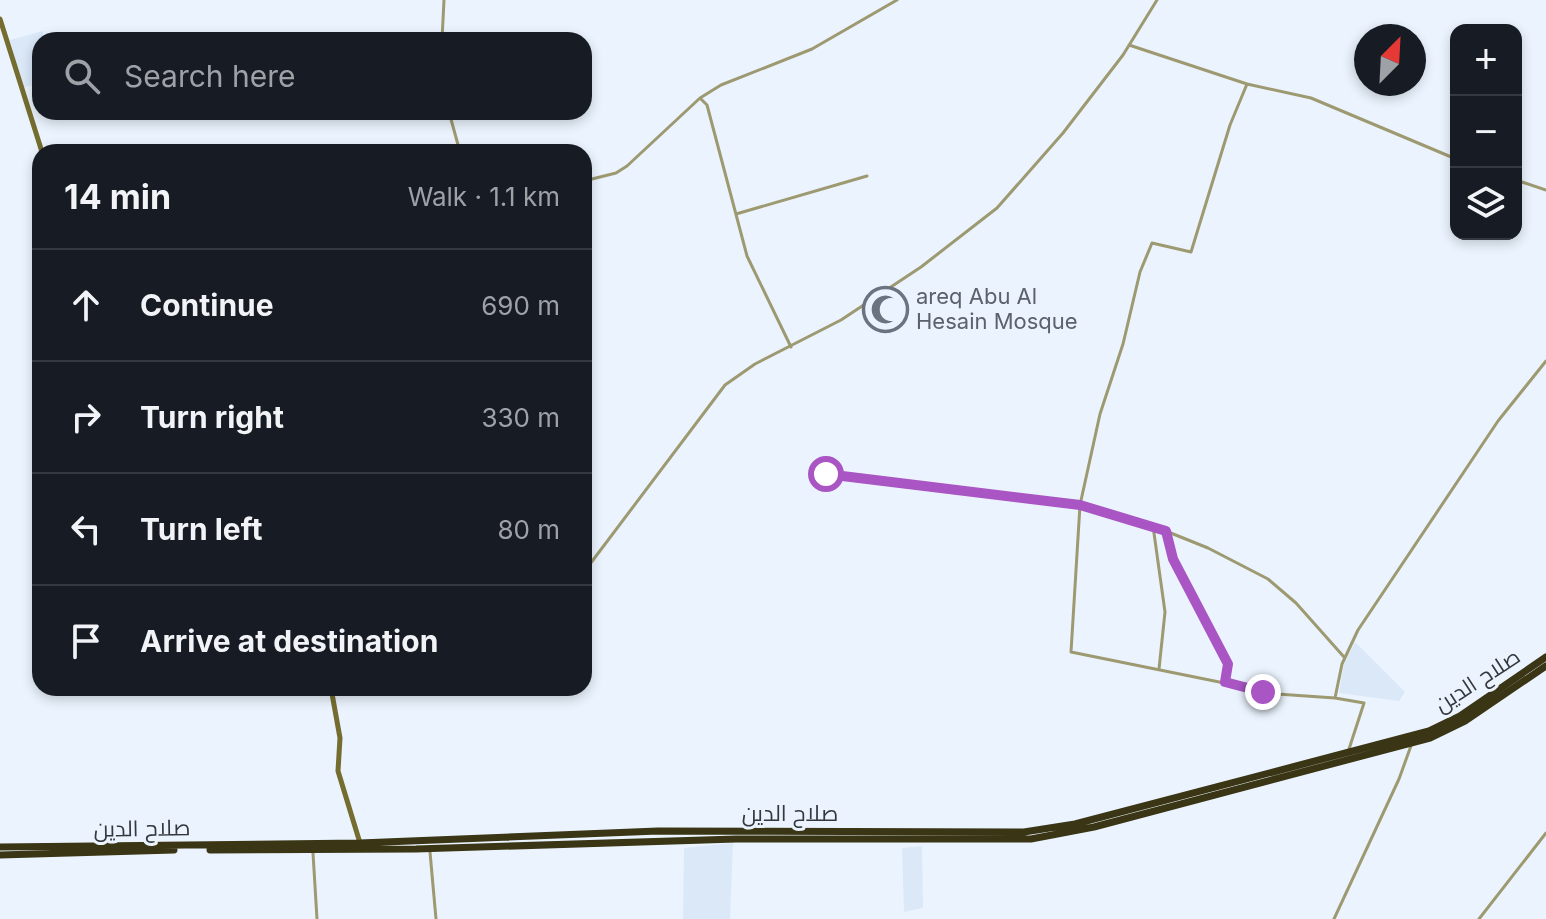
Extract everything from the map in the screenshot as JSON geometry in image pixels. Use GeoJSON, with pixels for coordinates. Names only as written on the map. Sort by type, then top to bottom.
{"type":"FeatureCollection","features":[{"type":"Feature","properties":{"kind":"highway","name":"صلاح الدين"},"geometry":{"type":"LineString","coordinates":[[0,855],[360,843],[1031,839],[1429,731],[1460,716],[1546,657]]}},
{"type":"Feature","properties":{"kind":"highway","name":"صلاح الدين"},"geometry":{"type":"LineString","coordinates":[[1225,788],[1412,743],[1465,721],[1546,666]]}},
{"type":"Feature","properties":{"kind":"highway","name":"صلاح الدين"},"geometry":{"type":"LineString","coordinates":[[0,847],[430,848],[524,842]]}},
{"type":"Feature","properties":{"kind":"street"},"geometry":{"type":"LineString","coordinates":[[442,32],[444,0]]}},
{"type":"Feature","properties":{"kind":"street"},"geometry":{"type":"LineString","coordinates":[[592,179],[616,173],[627,166],[700,98],[721,85],[812,49],[897,0]]}},
{"type":"Feature","properties":{"kind":"street"},"geometry":{"type":"LineString","coordinates":[[592,561],[725,385],[755,364],[841,320],[921,267],[997,208],[1039,164],[1129,45],[1157,0]]}},
{"type":"Feature","properties":{"kind":"street"},"geometry":{"type":"LineString","coordinates":[[0,19],[39,144]]}},
{"type":"Feature","properties":{"kind":"street"},"geometry":{"type":"LineString","coordinates":[[1129,45],[1247,84],[1311,98],[1450,156]]}},
{"type":"Feature","properties":{"kind":"street"},"geometry":{"type":"LineString","coordinates":[[1247,84],[1230,125],[1191,252],[1152,243],[1140,272],[1123,344],[1100,414],[1080,505],[1071,652],[1277,694],[1364,703],[1349,749]]}},
{"type":"Feature","properties":{"kind":"street"},"geometry":{"type":"LineString","coordinates":[[700,98],[707,105],[747,256],[791,347]]}},
{"type":"Feature","properties":{"kind":"street"},"geometry":{"type":"LineString","coordinates":[[451,120],[458,144]]}},
{"type":"Feature","properties":{"kind":"street"},"geometry":{"type":"LineString","coordinates":[[735,214],[867,176]]}},
{"type":"Feature","properties":{"kind":"street"},"geometry":{"type":"LineString","coordinates":[[1522,182],[1546,190]]}},
{"type":"Feature","properties":{"kind":"street"},"geometry":{"type":"LineString","coordinates":[[1335,698],[1344,657],[1358,630],[1468,471],[1486,439],[1546,361]]}},
{"type":"Feature","properties":{"kind":"street"},"geometry":{"type":"LineString","coordinates":[[826,474],[1080,505],[1153,526],[1208,548],[1281,588],[1344,657]]}},
{"type":"Feature","properties":{"kind":"street"},"geometry":{"type":"LineString","coordinates":[[1153,526],[1165,612],[1159,669]]}},
{"type":"Feature","properties":{"kind":"street"},"geometry":{"type":"LineString","coordinates":[[1166,531],[1173,559],[1228,664],[1225,682]]}},
{"type":"Feature","properties":{"kind":"street"},"geometry":{"type":"LineString","coordinates":[[332,696],[340,738],[340,781],[360,843]]}},
{"type":"Feature","properties":{"kind":"street"},"geometry":{"type":"LineString","coordinates":[[1334,919],[1399,779],[1412,743]]}},
{"type":"Feature","properties":{"kind":"street"},"geometry":{"type":"LineString","coordinates":[[1479,919],[1546,833]]}},
{"type":"Feature","properties":{"kind":"street"},"geometry":{"type":"LineString","coordinates":[[430,848],[436,919]]}},
{"type":"Feature","properties":{"kind":"street"},"geometry":{"type":"LineString","coordinates":[[313,849],[317,919]]}},
{"type":"Feature","properties":{"kind":"shaded area"},"geometry":{"type":"Polygon","coordinates":[[[32,34],[32,85],[22,88],[10,40],[32,34]]]}},
{"type":"Feature","properties":{"kind":"shaded area"},"geometry":{"type":"Polygon","coordinates":[[[1355,642],[1405,692],[1399,701],[1339,693],[1344,664],[1355,642]]]}},
{"type":"Feature","properties":{"kind":"shaded area"},"geometry":{"type":"Polygon","coordinates":[[[733,843],[730,919],[683,919],[684,848],[733,843]]]}},
{"type":"Feature","properties":{"kind":"shaded area"},"geometry":{"type":"Polygon","coordinates":[[[922,846],[923,908],[904,912],[902,848],[922,846]]]}},
{"type":"Feature","properties":{"kind":"place","name":"areq Abu Al Hesain Mosque"},"geometry":{"type":"Point","coordinates":[885,309]}},
{"type":"Feature","properties":{"kind":"route"},"geometry":{"type":"LineString","coordinates":[[826,474],[1080,505],[1136,519],[1166,531],[1173,559],[1228,664],[1225,682],[1263,692]]}}]}
